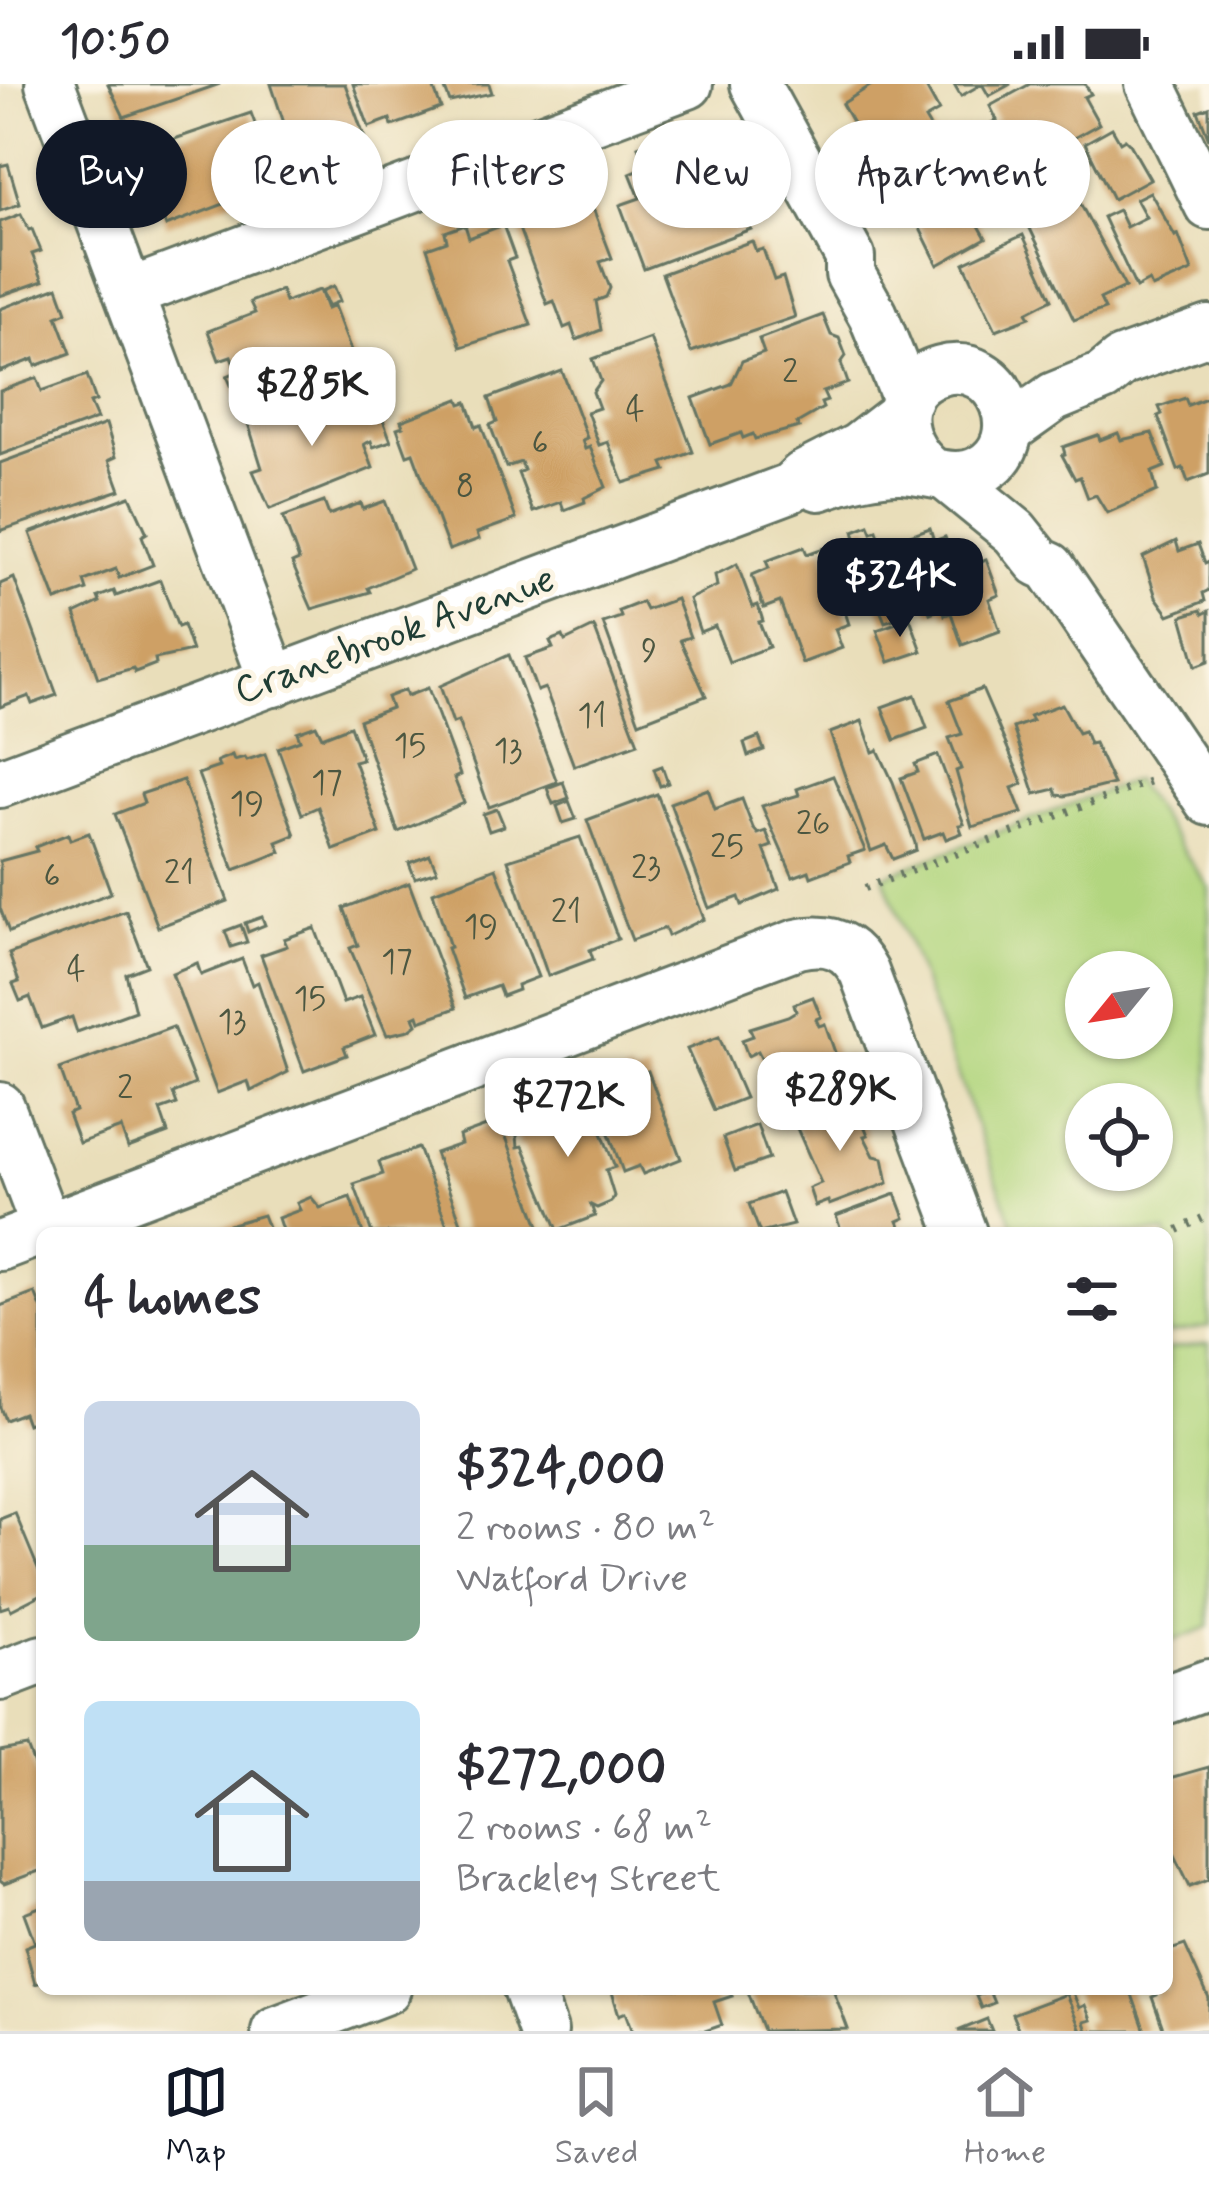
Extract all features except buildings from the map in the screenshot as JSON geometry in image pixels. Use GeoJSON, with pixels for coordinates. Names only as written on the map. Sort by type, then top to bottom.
{"type":"FeatureCollection","features":[{"type":"Feature","properties":{"kind":"street"},"geometry":{"type":"LineString","coordinates":[[50,84],[274,682]]}},
{"type":"Feature","properties":{"kind":"street"},"geometry":{"type":"LineString","coordinates":[[130,293],[688,84]]}},
{"type":"Feature","properties":{"kind":"street"},"geometry":{"type":"LineString","coordinates":[[755,84],[850,257],[850,274],[873,315],[904,407],[907,447],[1015,532],[1039,562],[1050,567],[1197,783]]}},
{"type":"Feature","properties":{"kind":"street"},"geometry":{"type":"LineString","coordinates":[[1150,84],[1209,205]]}},
{"type":"Feature","properties":{"kind":"street"},"geometry":{"type":"LineString","coordinates":[[850,257],[862,262],[901,321],[1002,396],[1006,438],[1032,520],[1051,553],[1050,567]]}},
{"type":"Feature","properties":{"kind":"street"},"geometry":{"type":"LineString","coordinates":[[938,473],[980,471],[1006,438],[1054,397],[1103,377],[1120,362],[1209,330]]}},
{"type":"Feature","properties":{"kind":"street"},"geometry":{"type":"LineString","coordinates":[[904,407],[928,376],[968,371],[1037,377],[1098,361],[1120,362]]}},
{"type":"Feature","properties":{"kind":"street","name":"Cranebrook Avenue"},"geometry":{"type":"LineString","coordinates":[[0,783],[790,488],[803,476],[858,448],[904,407]]}},
{"type":"Feature","properties":{"kind":"street","name":"Cranebrook Avenue"},"geometry":{"type":"LineString","coordinates":[[790,488],[807,490],[888,470],[938,473]]}},
{"type":"Feature","properties":{"kind":"street"},"geometry":{"type":"LineString","coordinates":[[49,1227],[797,944],[824,941],[848,949],[864,972],[960,1227]]}},
{"type":"Feature","properties":{"kind":"street"},"geometry":{"type":"LineString","coordinates":[[0,1107],[46,1227]]}},
{"type":"Feature","properties":{"kind":"street"},"geometry":{"type":"LineString","coordinates":[[0,1246],[36,1232]]}},
{"type":"Feature","properties":{"kind":"street"},"geometry":{"type":"LineString","coordinates":[[0,1676],[36,1662]]}},
{"type":"Feature","properties":{"kind":"street"},"geometry":{"type":"LineString","coordinates":[[1173,1698],[1209,1684]]}},
{"type":"Feature","properties":{"kind":"street"},"geometry":{"type":"LineString","coordinates":[[275,2031],[370,1995]]}},
{"type":"Feature","properties":{"kind":"street"},"geometry":{"type":"LineString","coordinates":[[530,1995],[543,2031]]}},
{"type":"Feature","properties":{"kind":"path"},"geometry":{"type":"LineString","coordinates":[[865,888],[1197,783]]}},
{"type":"Feature","properties":{"kind":"path"},"geometry":{"type":"LineString","coordinates":[[1173,1232],[1209,1215]]}},
{"type":"Feature","properties":{"kind":"green space"},"geometry":{"type":"Polygon","coordinates":[[[1134,780],[1209,888],[1209,1327],[1173,1333],[1173,1227],[1014,1227],[884,876],[1134,780]]]}},
{"type":"Feature","properties":{"kind":"green space"},"geometry":{"type":"Polygon","coordinates":[[[1209,1343],[1209,1627],[1173,1641],[1173,1348],[1209,1343]]]}}]}
